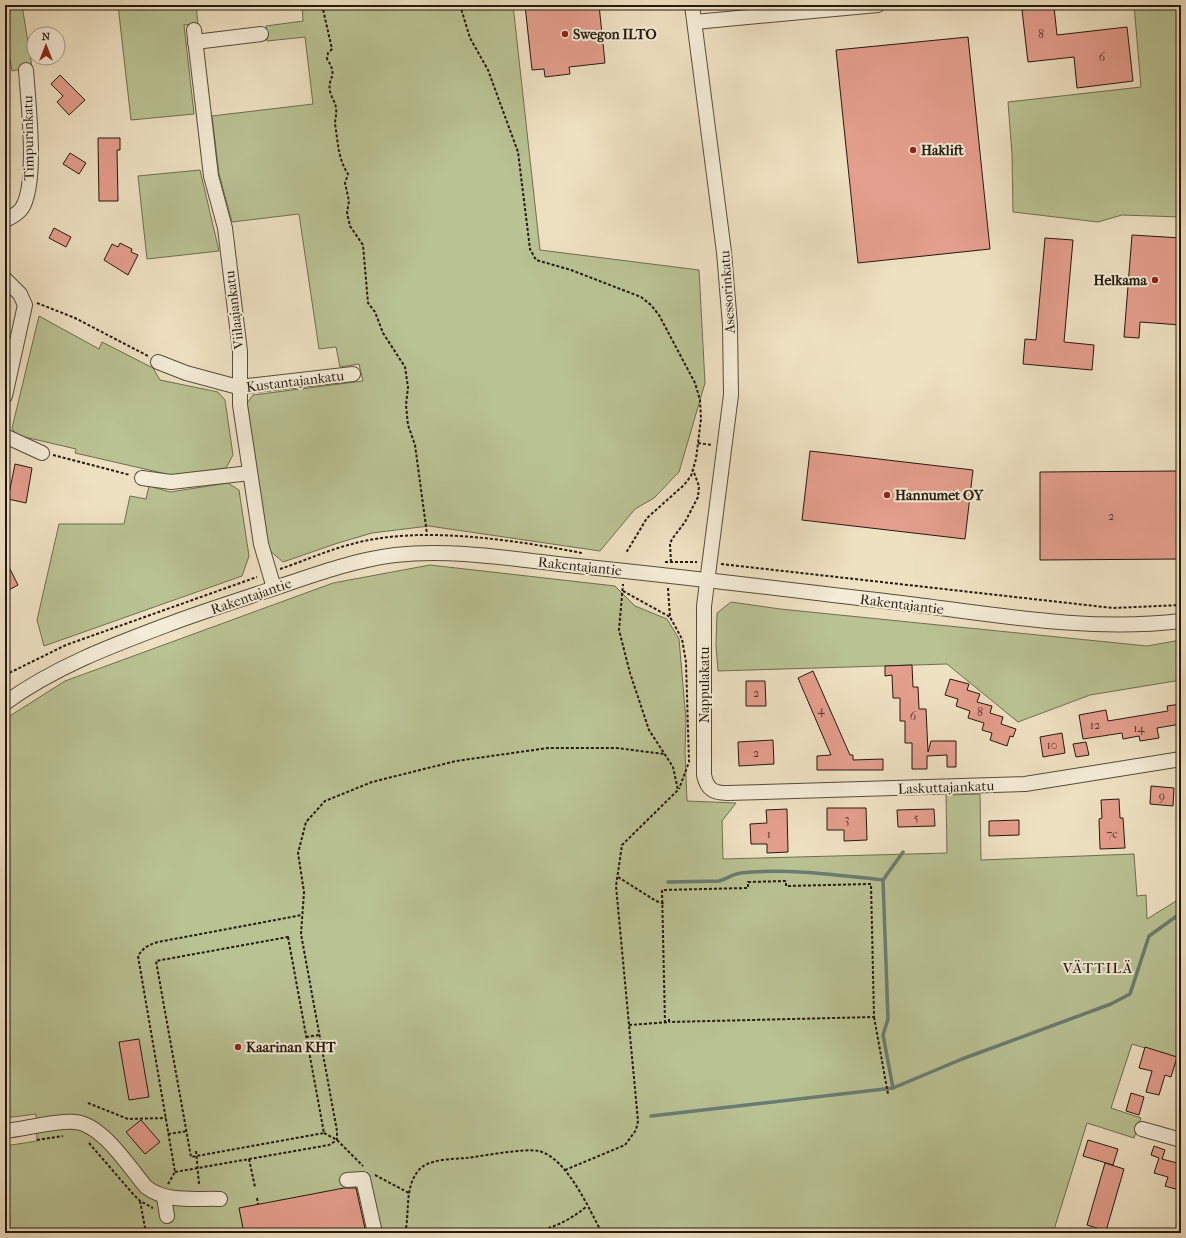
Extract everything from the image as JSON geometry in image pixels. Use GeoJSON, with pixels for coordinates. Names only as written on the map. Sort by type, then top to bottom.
{"type":"FeatureCollection","features":[{"type":"Feature","properties":{"kind":"street","name":"Asessorinkatu"},"geometry":{"type":"LineString","coordinates":[[692,5],[724,252],[730,326],[731,395],[707,580]]}},
{"type":"Feature","properties":{"kind":"street"},"geometry":{"type":"LineString","coordinates":[[695,22],[878,5]]}},
{"type":"Feature","properties":{"kind":"street","name":"Viilaajankatu"},"geometry":{"type":"LineString","coordinates":[[261,34],[194,36],[211,176],[225,228],[240,351],[238,388],[250,473],[261,544],[274,588]]}},
{"type":"Feature","properties":{"kind":"street","name":"Timpurinkatu"},"geometry":{"type":"LineString","coordinates":[[5,220],[22,208],[28,191],[30,156],[26,70]]}},
{"type":"Feature","properties":{"kind":"street"},"geometry":{"type":"LineString","coordinates":[[5,279],[24,299],[25,311],[5,396]]}},
{"type":"Feature","properties":{"kind":"street"},"geometry":{"type":"LineString","coordinates":[[158,362],[186,373],[238,388]]}},
{"type":"Feature","properties":{"kind":"street","name":"Kustantajankatu"},"geometry":{"type":"LineString","coordinates":[[238,388],[353,374]]}},
{"type":"Feature","properties":{"kind":"street"},"geometry":{"type":"LineString","coordinates":[[5,436],[42,453]]}},
{"type":"Feature","properties":{"kind":"street"},"geometry":{"type":"LineString","coordinates":[[142,478],[171,482],[250,473]]}},
{"type":"Feature","properties":{"kind":"street","name":"Rakentajantie"},"geometry":{"type":"LineString","coordinates":[[5,703],[24,689],[64,666],[194,615],[321,572],[394,555],[436,553],[707,580],[1034,620],[1137,625],[1181,622]]}},
{"type":"Feature","properties":{"kind":"street","name":"Nappulakatu"},"geometry":{"type":"LineString","coordinates":[[707,580],[704,606],[704,775],[710,790]]}},
{"type":"Feature","properties":{"kind":"street","name":"Laskuttajankatu"},"geometry":{"type":"LineString","coordinates":[[710,790],[727,794],[1025,784],[1181,759]]}},
{"type":"Feature","properties":{"kind":"street"},"geometry":{"type":"LineString","coordinates":[[5,1131],[66,1122],[86,1125],[105,1138],[146,1187],[166,1208],[220,1199]]}},
{"type":"Feature","properties":{"kind":"street"},"geometry":{"type":"LineString","coordinates":[[1142,1129],[1181,1140]]}},
{"type":"Feature","properties":{"kind":"street"},"geometry":{"type":"LineString","coordinates":[[347,1180],[363,1179],[375,1233]]}},
{"type":"Feature","properties":{"kind":"path"},"geometry":{"type":"LineString","coordinates":[[322,5],[332,50],[328,53],[327,59],[332,67],[333,75],[329,90],[336,108],[335,123],[338,148],[342,164],[348,174],[345,183],[349,201],[347,213],[350,226],[363,245],[368,303],[375,312],[383,333],[405,367],[408,387],[406,405],[407,418],[415,445],[427,534]]}},
{"type":"Feature","properties":{"kind":"path"},"geometry":{"type":"LineString","coordinates":[[460,5],[470,38],[488,70],[518,152],[530,249],[536,260],[571,270],[632,292],[651,305],[666,327],[695,383],[701,419],[691,476],[684,485],[647,518],[626,552]]}},
{"type":"Feature","properties":{"kind":"path"},"geometry":{"type":"LineString","coordinates":[[24,299],[45,305],[75,318],[158,362]]}},
{"type":"Feature","properties":{"kind":"path"},"geometry":{"type":"LineString","coordinates":[[42,453],[142,478]]}},
{"type":"Feature","properties":{"kind":"path"},"geometry":{"type":"LineString","coordinates":[[671,561],[670,544],[672,538],[685,522],[698,497],[699,486],[693,469]]}},
{"type":"Feature","properties":{"kind":"path"},"geometry":{"type":"LineString","coordinates":[[5,675],[66,645],[353,543],[390,537],[427,534],[469,537],[586,553]]}},
{"type":"Feature","properties":{"kind":"path"},"geometry":{"type":"LineString","coordinates":[[664,562],[710,562],[1113,608],[1181,605]]}},
{"type":"Feature","properties":{"kind":"path"},"geometry":{"type":"LineString","coordinates":[[624,580],[619,630],[630,673],[649,730],[673,767],[678,790]]}},
{"type":"Feature","properties":{"kind":"path"},"geometry":{"type":"LineString","coordinates":[[565,1170],[625,1144],[636,1130],[638,1121],[616,886],[622,844],[678,790],[689,762],[686,662],[682,639],[670,618],[668,584]]}},
{"type":"Feature","properties":{"kind":"path"},"geometry":{"type":"LineString","coordinates":[[623,591],[670,618]]}},
{"type":"Feature","properties":{"kind":"path"},"geometry":{"type":"LineString","coordinates":[[337,1140],[337,1131],[301,934],[304,892],[298,852],[306,822],[325,801],[372,782],[456,761],[540,749],[617,748],[664,754]]}},
{"type":"Feature","properties":{"kind":"path"},"geometry":{"type":"LineString","coordinates":[[618,877],[656,901],[664,904]]}},
{"type":"Feature","properties":{"kind":"path"},"geometry":{"type":"LineString","coordinates":[[665,1023],[664,904],[662,890],[748,888],[748,882],[786,881],[786,886],[871,884],[874,1017],[888,1094]]}},
{"type":"Feature","properties":{"kind":"path"},"geometry":{"type":"LineString","coordinates":[[302,915],[148,945],[138,956],[138,963],[175,1172],[330,1145],[337,1140]]}},
{"type":"Feature","properties":{"kind":"path"},"geometry":{"type":"LineString","coordinates":[[324,1133],[288,937],[156,961],[191,1157],[324,1133],[337,1140]]}},
{"type":"Feature","properties":{"kind":"path"},"geometry":{"type":"LineString","coordinates":[[629,1025],[665,1023],[669,1021],[874,1017]]}},
{"type":"Feature","properties":{"kind":"path"},"geometry":{"type":"LineString","coordinates":[[306,1037],[320,1035]]}},
{"type":"Feature","properties":{"kind":"path"},"geometry":{"type":"LineString","coordinates":[[88,1103],[128,1119],[166,1118]]}},
{"type":"Feature","properties":{"kind":"path"},"geometry":{"type":"LineString","coordinates":[[168,1134],[186,1131]]}},
{"type":"Feature","properties":{"kind":"path"},"geometry":{"type":"LineString","coordinates":[[36,1140],[68,1135]]}},
{"type":"Feature","properties":{"kind":"path"},"geometry":{"type":"LineString","coordinates":[[85,1140],[140,1201],[152,1208],[166,1208]]}},
{"type":"Feature","properties":{"kind":"path"},"geometry":{"type":"LineString","coordinates":[[405,1233],[409,1193],[415,1177],[423,1166],[442,1160],[531,1150],[546,1154],[565,1170],[602,1233]]}},
{"type":"Feature","properties":{"kind":"path"},"geometry":{"type":"LineString","coordinates":[[196,1151],[199,1184]]}},
{"type":"Feature","properties":{"kind":"path"},"geometry":{"type":"LineString","coordinates":[[249,1159],[255,1187]]}},
{"type":"Feature","properties":{"kind":"path"},"geometry":{"type":"LineString","coordinates":[[257,1198],[258,1204]]}},
{"type":"Feature","properties":{"kind":"path"},"geometry":{"type":"LineString","coordinates":[[140,1201],[146,1233]]}},
{"type":"Feature","properties":{"kind":"path"},"geometry":{"type":"LineString","coordinates":[[534,1233],[557,1226],[575,1216],[587,1206]]}},
{"type":"Feature","properties":{"kind":"green space"},"geometry":{"type":"Polygon","coordinates":[[[5,5],[22,5],[26,30],[26,66],[32,67],[12,71],[5,31],[5,5]]]}},
{"type":"Feature","properties":{"kind":"green space"},"geometry":{"type":"Polygon","coordinates":[[[118,5],[196,5],[198,24],[184,25],[194,114],[131,120],[118,5]]]}},
{"type":"Feature","properties":{"kind":"green space"},"geometry":{"type":"Polygon","coordinates":[[[302,5],[513,5],[540,250],[699,270],[705,383],[679,472],[654,498],[635,509],[600,551],[429,526],[372,533],[283,562],[269,550],[247,403],[253,395],[363,381],[359,364],[340,367],[336,347],[319,349],[299,214],[232,222],[219,174],[212,116],[313,104],[305,37],[267,41],[266,26],[303,21],[302,5]]]}},
{"type":"Feature","properties":{"kind":"green space"},"geometry":{"type":"Polygon","coordinates":[[[1134,5],[1181,5],[1181,217],[1122,215],[1098,222],[1013,212],[1012,154],[1008,102],[1141,87],[1134,5]]]}},
{"type":"Feature","properties":{"kind":"green space"},"geometry":{"type":"Polygon","coordinates":[[[200,170],[219,251],[147,259],[138,176],[200,170]]]}},
{"type":"Feature","properties":{"kind":"green space"},"geometry":{"type":"Polygon","coordinates":[[[39,316],[99,349],[102,342],[153,368],[160,380],[218,392],[225,400],[233,455],[226,468],[171,475],[75,453],[76,449],[16,435],[12,428],[39,316]]]}},
{"type":"Feature","properties":{"kind":"green space"},"geometry":{"type":"Polygon","coordinates":[[[228,483],[239,490],[249,556],[242,576],[44,646],[37,620],[59,524],[124,524],[130,496],[146,499],[149,486],[170,492],[228,483]]]}},
{"type":"Feature","properties":{"kind":"green space"},"geometry":{"type":"Polygon","coordinates":[[[430,565],[615,586],[635,606],[667,619],[679,639],[686,720],[685,751],[687,801],[736,803],[722,821],[723,859],[947,853],[946,795],[980,794],[981,860],[1134,854],[1137,896],[1146,895],[1147,919],[1181,898],[1181,1059],[1132,1044],[1111,1108],[1141,1118],[1134,1138],[1087,1123],[1053,1233],[5,1233],[5,1146],[37,1141],[36,1114],[5,1118],[5,719],[65,681],[333,583],[430,565]]]}},
{"type":"Feature","properties":{"kind":"green space"},"geometry":{"type":"Polygon","coordinates":[[[731,602],[780,609],[1147,646],[1181,640],[1181,680],[1090,695],[1018,722],[947,664],[718,671],[716,645],[717,613],[731,602]]]}},
{"type":"Feature","properties":{"kind":"building","name":"Swegon ILTO"},"geometry":{"type":"Polygon","coordinates":[[[525,5],[599,5],[605,63],[569,67],[570,74],[545,77],[544,69],[532,70],[525,5]]]}},
{"type":"Feature","properties":{"kind":"building"},"geometry":{"type":"Polygon","coordinates":[[[1054,7],[1057,35],[1127,27],[1133,81],[1077,88],[1074,57],[1028,62],[1022,10],[1054,7]]]}},
{"type":"Feature","properties":{"kind":"building","name":"Haklift"},"geometry":{"type":"Polygon","coordinates":[[[968,37],[990,249],[858,263],[836,50],[968,37]]]}},
{"type":"Feature","properties":{"kind":"building"},"geometry":{"type":"Polygon","coordinates":[[[60,75],[85,100],[69,115],[57,102],[63,96],[51,84],[60,75]]]}},
{"type":"Feature","properties":{"kind":"building"},"geometry":{"type":"Polygon","coordinates":[[[98,138],[120,138],[120,150],[117,150],[118,201],[99,201],[98,138]]]}},
{"type":"Feature","properties":{"kind":"building"},"geometry":{"type":"Polygon","coordinates":[[[70,153],[86,163],[79,174],[63,164],[70,153]]]}},
{"type":"Feature","properties":{"kind":"building"},"geometry":{"type":"Polygon","coordinates":[[[54,228],[71,237],[66,247],[49,238],[54,228]]]}},
{"type":"Feature","properties":{"kind":"building","name":"Helkama"},"geometry":{"type":"Polygon","coordinates":[[[1132,235],[1181,238],[1181,325],[1140,322],[1139,338],[1124,337],[1132,235]]]}},
{"type":"Feature","properties":{"kind":"building"},"geometry":{"type":"Polygon","coordinates":[[[1045,238],[1073,240],[1064,342],[1094,345],[1092,370],[1023,364],[1025,339],[1036,340],[1045,238]]]}},
{"type":"Feature","properties":{"kind":"building"},"geometry":{"type":"Polygon","coordinates":[[[120,243],[132,249],[131,252],[138,255],[128,275],[104,260],[112,244],[118,247],[120,243]]]}},
{"type":"Feature","properties":{"kind":"building","name":"Hannumet OY"},"geometry":{"type":"Polygon","coordinates":[[[810,451],[973,470],[965,539],[802,520],[810,451]]]}},
{"type":"Feature","properties":{"kind":"building"},"geometry":{"type":"Polygon","coordinates":[[[15,464],[32,468],[26,503],[8,499],[15,464]]]}},
{"type":"Feature","properties":{"kind":"building"},"geometry":{"type":"Polygon","coordinates":[[[1181,471],[1181,559],[1040,560],[1040,472],[1181,471]]]}},
{"type":"Feature","properties":{"kind":"building"},"geometry":{"type":"Polygon","coordinates":[[[5,559],[18,585],[5,592],[5,559]]]}},
{"type":"Feature","properties":{"kind":"building"},"geometry":{"type":"Polygon","coordinates":[[[912,665],[913,687],[918,687],[919,709],[926,709],[928,752],[931,741],[956,741],[956,767],[947,767],[947,755],[927,756],[927,769],[912,769],[912,743],[905,743],[905,721],[900,721],[900,698],[893,698],[892,675],[885,676],[885,666],[912,665]]]}},
{"type":"Feature","properties":{"kind":"building"},"geometry":{"type":"Polygon","coordinates":[[[813,671],[850,755],[853,755],[853,760],[883,759],[883,770],[817,770],[817,756],[831,755],[798,678],[813,671]]]}},
{"type":"Feature","properties":{"kind":"building"},"geometry":{"type":"Polygon","coordinates":[[[950,679],[969,684],[967,690],[980,694],[977,702],[992,706],[990,713],[1003,717],[1001,724],[1016,729],[1013,737],[1010,736],[1007,746],[990,740],[992,733],[982,730],[984,723],[968,718],[970,711],[956,706],[958,699],[945,695],[950,679]]]}},
{"type":"Feature","properties":{"kind":"building"},"geometry":{"type":"Polygon","coordinates":[[[746,681],[765,681],[766,706],[746,706],[746,681]]]}},
{"type":"Feature","properties":{"kind":"building"},"geometry":{"type":"Polygon","coordinates":[[[1181,704],[1181,724],[1157,728],[1159,738],[1140,741],[1139,736],[1123,739],[1122,733],[1083,739],[1079,715],[1106,710],[1108,721],[1168,711],[1167,706],[1181,704]]]}},
{"type":"Feature","properties":{"kind":"building"},"geometry":{"type":"Polygon","coordinates":[[[1062,733],[1065,753],[1043,757],[1040,737],[1062,733]]]}},
{"type":"Feature","properties":{"kind":"building"},"geometry":{"type":"Polygon","coordinates":[[[773,740],[774,764],[739,766],[738,742],[773,740]]]}},
{"type":"Feature","properties":{"kind":"building"},"geometry":{"type":"Polygon","coordinates":[[[1086,742],[1089,755],[1076,757],[1073,744],[1086,742]]]}},
{"type":"Feature","properties":{"kind":"building"},"geometry":{"type":"Polygon","coordinates":[[[1151,786],[1174,788],[1173,806],[1150,804],[1151,786]]]}},
{"type":"Feature","properties":{"kind":"building"},"geometry":{"type":"Polygon","coordinates":[[[1119,799],[1120,818],[1123,818],[1125,848],[1100,849],[1099,819],[1102,818],[1101,800],[1119,799]]]}},
{"type":"Feature","properties":{"kind":"building"},"geometry":{"type":"Polygon","coordinates":[[[827,808],[866,808],[867,840],[844,841],[844,830],[827,830],[827,808]]]}},
{"type":"Feature","properties":{"kind":"building"},"geometry":{"type":"Polygon","coordinates":[[[787,809],[788,852],[767,853],[767,844],[751,844],[750,824],[767,823],[766,810],[787,809]]]}},
{"type":"Feature","properties":{"kind":"building"},"geometry":{"type":"Polygon","coordinates":[[[934,809],[935,826],[898,827],[897,810],[934,809]]]}},
{"type":"Feature","properties":{"kind":"building"},"geometry":{"type":"Polygon","coordinates":[[[1019,820],[1019,835],[989,836],[989,821],[1019,820]]]}},
{"type":"Feature","properties":{"kind":"building"},"geometry":{"type":"Polygon","coordinates":[[[139,1039],[149,1097],[129,1100],[119,1042],[139,1039]]]}},
{"type":"Feature","properties":{"kind":"building"},"geometry":{"type":"Polygon","coordinates":[[[1145,1047],[1177,1057],[1171,1077],[1165,1075],[1159,1095],[1146,1092],[1152,1071],[1139,1068],[1145,1047]]]}},
{"type":"Feature","properties":{"kind":"building"},"geometry":{"type":"Polygon","coordinates":[[[1131,1093],[1144,1097],[1139,1115],[1126,1111],[1131,1093]]]}},
{"type":"Feature","properties":{"kind":"building"},"geometry":{"type":"Polygon","coordinates":[[[141,1120],[160,1142],[145,1154],[126,1132],[141,1120]]]}},
{"type":"Feature","properties":{"kind":"building"},"geometry":{"type":"Polygon","coordinates":[[[1088,1140],[1118,1149],[1113,1165],[1083,1156],[1088,1140]]]}},
{"type":"Feature","properties":{"kind":"building"},"geometry":{"type":"Polygon","coordinates":[[[1154,1146],[1165,1150],[1162,1159],[1181,1164],[1181,1183],[1179,1190],[1165,1186],[1168,1177],[1154,1173],[1159,1158],[1151,1155],[1154,1146]]]}},
{"type":"Feature","properties":{"kind":"building"},"geometry":{"type":"Polygon","coordinates":[[[1105,1163],[1124,1169],[1106,1231],[1087,1225],[1105,1163]]]}},
{"type":"Feature","properties":{"kind":"building"},"geometry":{"type":"Polygon","coordinates":[[[344,1188],[356,1188],[366,1233],[244,1233],[239,1208],[344,1188]]]}},
{"type":"Feature","properties":{"kind":"waterway"},"geometry":{"type":"LineString","coordinates":[[893,1088],[883,1035],[888,1019],[883,880],[903,852]]}},
{"type":"Feature","properties":{"kind":"waterway"},"geometry":{"type":"LineString","coordinates":[[668,882],[719,881],[735,874],[777,871],[830,874],[883,880]]}},
{"type":"Feature","properties":{"kind":"waterway"},"geometry":{"type":"LineString","coordinates":[[651,1116],[893,1088],[962,1059],[1111,1004],[1130,994],[1149,936],[1181,913]]}},
{"type":"Feature","properties":{"kind":"place","name":"Swegon ILTO"},"geometry":{"type":"Point","coordinates":[565,34]}},
{"type":"Feature","properties":{"kind":"place","name":"Haklift"},"geometry":{"type":"Point","coordinates":[913,150]}},
{"type":"Feature","properties":{"kind":"place","name":"Helkama"},"geometry":{"type":"Point","coordinates":[1155,280]}},
{"type":"Feature","properties":{"kind":"place","name":"Hannumet OY"},"geometry":{"type":"Point","coordinates":[887,495]}},
{"type":"Feature","properties":{"kind":"place","name":"Kaarinan KHT"},"geometry":{"type":"Point","coordinates":[238,1047]}},
{"type":"Feature","properties":{"kind":"district","name":"VÄTTILÄ"},"geometry":{"type":"Point","coordinates":[1098,968]}}]}
